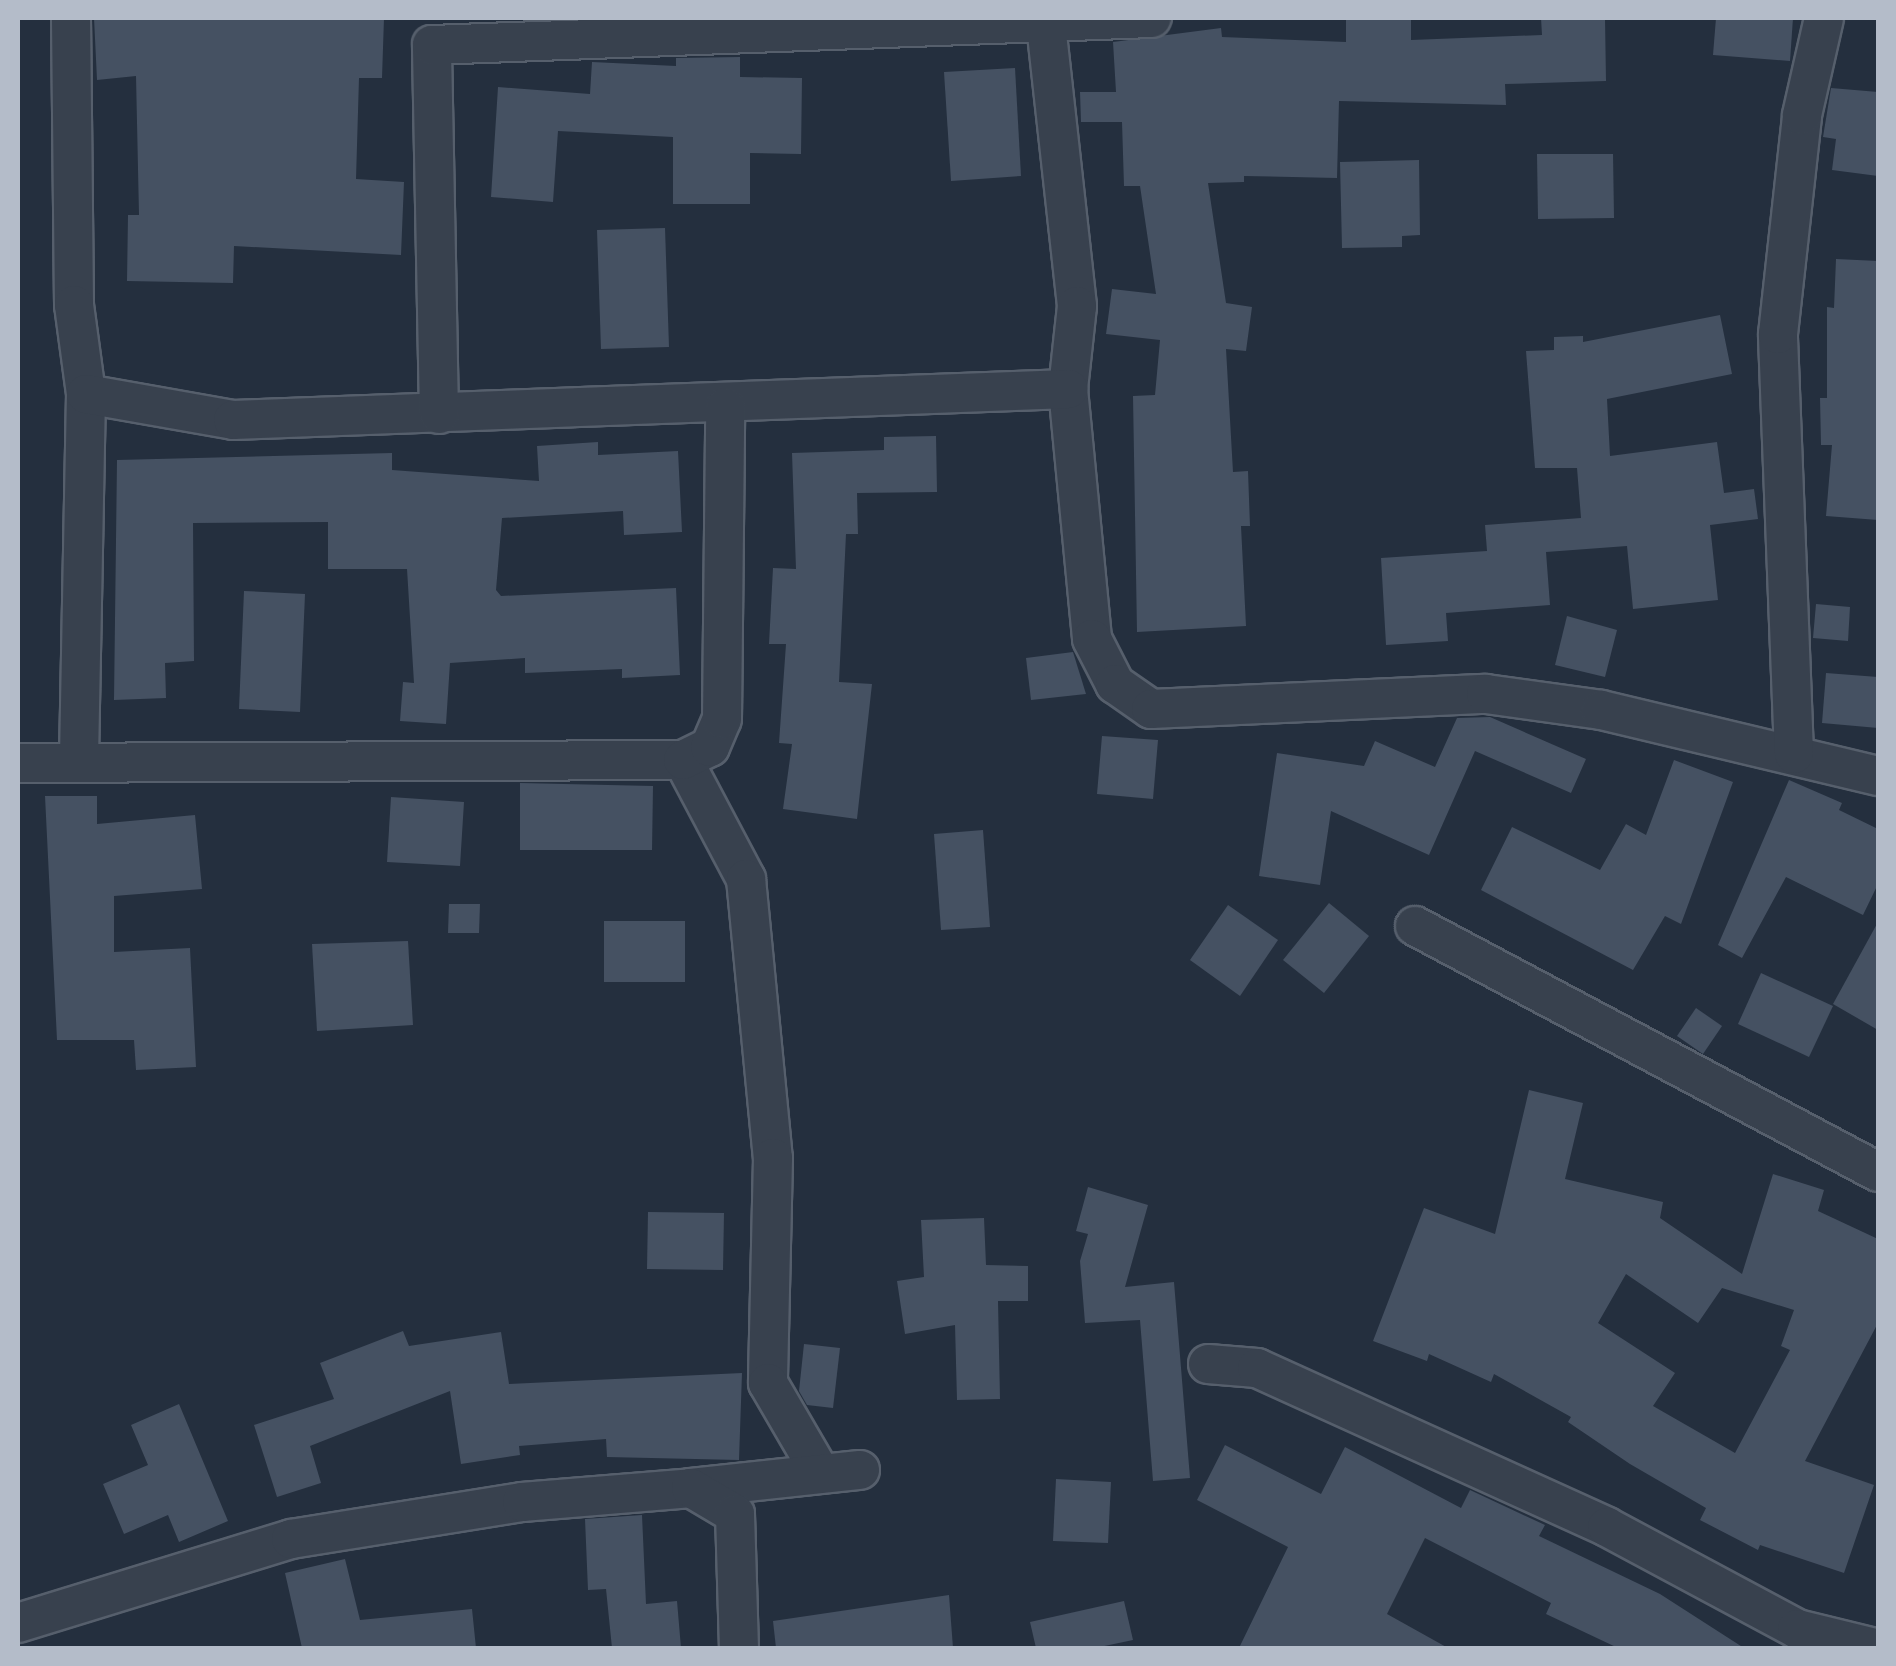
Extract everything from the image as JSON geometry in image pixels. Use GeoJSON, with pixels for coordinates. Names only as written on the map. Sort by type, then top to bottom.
{"type":"FeatureCollection","features":[{"type":"Feature","properties":{"kind":"street"},"geometry":{"type":"LineString","coordinates":[[71,18],[74,305],[86,394],[80,762]]}},
{"type":"Feature","properties":{"kind":"street"},"geometry":{"type":"LineString","coordinates":[[439,414],[432,45],[773,24],[1046,25],[1152,18]]}},
{"type":"Feature","properties":{"kind":"street"},"geometry":{"type":"LineString","coordinates":[[1794,754],[1778,334],[1802,115],[1824,18]]}},
{"type":"Feature","properties":{"kind":"street"},"geometry":{"type":"LineString","coordinates":[[1046,25],[1077,306],[1068,389],[1092,639],[1115,684],[1151,710],[1486,694],[1600,710],[1878,776]]}},
{"type":"Feature","properties":{"kind":"street"},"geometry":{"type":"LineString","coordinates":[[86,394],[232,420],[726,406],[1068,389]]}},
{"type":"Feature","properties":{"kind":"street"},"geometry":{"type":"LineString","coordinates":[[18,764],[683,760],[710,747],[722,719],[726,406]]}},
{"type":"Feature","properties":{"kind":"street"},"geometry":{"type":"LineString","coordinates":[[683,760],[746,879],[773,1158],[768,1383],[821,1474]]}},
{"type":"Feature","properties":{"kind":"street"},"geometry":{"type":"LineString","coordinates":[[1416,926],[1878,1172]]}},
{"type":"Feature","properties":{"kind":"street"},"geometry":{"type":"LineString","coordinates":[[1208,1364],[1257,1368],[1607,1526],[1797,1629],[1875,1648]]}},
{"type":"Feature","properties":{"kind":"street"},"geometry":{"type":"LineString","coordinates":[[18,1624],[291,1539],[522,1502],[860,1470]]}},
{"type":"Feature","properties":{"kind":"street"},"geometry":{"type":"LineString","coordinates":[[691,1488],[735,1514],[739,1648]]}},
{"type":"Feature","properties":{"kind":"building"},"geometry":{"type":"Polygon","coordinates":[[[94,18],[384,18],[382,78],[359,78],[356,179],[404,182],[401,255],[234,246],[233,283],[127,281],[128,215],[139,215],[136,76],[97,80],[94,18]]]}},
{"type":"Feature","properties":{"kind":"building"},"geometry":{"type":"Polygon","coordinates":[[[1346,18],[1411,18],[1411,40],[1542,35],[1541,18],[1605,18],[1606,81],[1505,84],[1506,105],[1339,101],[1337,178],[1244,176],[1244,182],[1208,183],[1226,303],[1252,307],[1246,351],[1226,349],[1233,472],[1248,471],[1250,526],[1241,526],[1246,626],[1137,632],[1133,396],[1155,395],[1160,340],[1106,334],[1112,289],[1156,294],[1140,186],[1124,186],[1122,122],[1081,122],[1080,92],[1116,92],[1113,42],[1221,28],[1222,37],[1346,42],[1346,18]]]}},
{"type":"Feature","properties":{"kind":"building"},"geometry":{"type":"Polygon","coordinates":[[[1716,18],[1793,18],[1790,61],[1713,55],[1716,18]]]}},
{"type":"Feature","properties":{"kind":"building"},"geometry":{"type":"Polygon","coordinates":[[[740,57],[740,77],[802,78],[801,154],[750,153],[750,204],[673,204],[673,137],[558,131],[553,202],[491,197],[498,87],[590,94],[592,62],[676,66],[676,58],[740,57]]]}},
{"type":"Feature","properties":{"kind":"building"},"geometry":{"type":"Polygon","coordinates":[[[1015,68],[1021,176],[951,181],[944,72],[1015,68]]]}},
{"type":"Feature","properties":{"kind":"building"},"geometry":{"type":"Polygon","coordinates":[[[1831,88],[1878,92],[1878,176],[1832,170],[1836,139],[1823,137],[1831,88]]]}},
{"type":"Feature","properties":{"kind":"building"},"geometry":{"type":"Polygon","coordinates":[[[1537,154],[1613,154],[1614,218],[1538,219],[1537,154]]]}},
{"type":"Feature","properties":{"kind":"building"},"geometry":{"type":"Polygon","coordinates":[[[1419,160],[1420,235],[1402,236],[1402,247],[1342,248],[1340,162],[1419,160]]]}},
{"type":"Feature","properties":{"kind":"building"},"geometry":{"type":"Polygon","coordinates":[[[665,228],[669,347],[601,349],[597,230],[665,228]]]}},
{"type":"Feature","properties":{"kind":"building"},"geometry":{"type":"Polygon","coordinates":[[[1836,259],[1878,261],[1878,520],[1826,516],[1832,445],[1821,445],[1820,398],[1827,398],[1827,307],[1834,308],[1836,259]]]}},
{"type":"Feature","properties":{"kind":"building"},"geometry":{"type":"Polygon","coordinates":[[[1720,315],[1732,374],[1607,399],[1610,456],[1717,442],[1724,493],[1754,489],[1758,519],[1710,525],[1718,600],[1633,609],[1627,546],[1546,552],[1550,605],[1446,613],[1448,641],[1386,645],[1381,558],[1487,551],[1485,525],[1581,518],[1577,468],[1535,468],[1526,351],[1554,350],[1554,337],[1583,336],[1583,342],[1720,315]]]}},
{"type":"Feature","properties":{"kind":"building"},"geometry":{"type":"Polygon","coordinates":[[[936,436],[937,492],[857,493],[858,534],[846,534],[839,682],[872,684],[857,819],[783,809],[792,744],[779,743],[786,644],[769,644],[773,568],[796,569],[792,453],[884,450],[884,437],[936,436]]]}},
{"type":"Feature","properties":{"kind":"building"},"geometry":{"type":"Polygon","coordinates":[[[598,442],[598,455],[678,451],[682,532],[624,535],[623,511],[502,518],[496,590],[501,596],[676,588],[680,675],[622,678],[622,669],[525,673],[525,658],[450,663],[446,724],[400,721],[403,682],[414,683],[407,569],[328,569],[328,522],[193,523],[194,661],[165,663],[166,698],[114,700],[117,460],[392,453],[392,470],[539,481],[537,446],[598,442]]]}},
{"type":"Feature","properties":{"kind":"building"},"geometry":{"type":"Polygon","coordinates":[[[244,591],[305,594],[300,712],[239,709],[244,591]]]}},
{"type":"Feature","properties":{"kind":"building"},"geometry":{"type":"Polygon","coordinates":[[[1816,604],[1850,607],[1848,641],[1813,638],[1816,604]]]}},
{"type":"Feature","properties":{"kind":"building"},"geometry":{"type":"Polygon","coordinates":[[[1567,616],[1617,630],[1605,677],[1555,665],[1567,616]]]}},
{"type":"Feature","properties":{"kind":"building"},"geometry":{"type":"Polygon","coordinates":[[[1073,652],[1086,694],[1031,700],[1026,658],[1073,652]]]}},
{"type":"Feature","properties":{"kind":"building"},"geometry":{"type":"Polygon","coordinates":[[[1826,673],[1878,677],[1878,728],[1822,723],[1826,673]]]}},
{"type":"Feature","properties":{"kind":"building"},"geometry":{"type":"Polygon","coordinates":[[[1490,717],[1586,759],[1571,793],[1475,751],[1429,855],[1331,811],[1320,885],[1259,876],[1277,753],[1364,766],[1375,741],[1435,767],[1457,718],[1490,717]]]}},
{"type":"Feature","properties":{"kind":"building"},"geometry":{"type":"Polygon","coordinates":[[[1102,736],[1158,740],[1153,799],[1097,794],[1102,736]]]}},
{"type":"Feature","properties":{"kind":"building"},"geometry":{"type":"Polygon","coordinates":[[[1674,760],[1733,782],[1681,924],[1665,916],[1633,970],[1481,890],[1512,827],[1600,870],[1626,824],[1646,835],[1674,760]]]}},
{"type":"Feature","properties":{"kind":"building"},"geometry":{"type":"Polygon","coordinates":[[[1789,780],[1842,803],[1839,810],[1878,829],[1878,884],[1863,915],[1786,877],[1742,958],[1718,945],[1789,780]]]}},
{"type":"Feature","properties":{"kind":"building"},"geometry":{"type":"Polygon","coordinates":[[[520,783],[653,786],[652,850],[520,850],[520,783]]]}},
{"type":"Feature","properties":{"kind":"building"},"geometry":{"type":"Polygon","coordinates":[[[45,796],[97,796],[97,824],[195,815],[202,889],[114,896],[114,952],[190,948],[196,1067],[136,1070],[134,1040],[57,1040],[45,796]]]}},
{"type":"Feature","properties":{"kind":"building"},"geometry":{"type":"Polygon","coordinates":[[[391,797],[464,802],[460,866],[387,862],[391,797]]]}},
{"type":"Feature","properties":{"kind":"building"},"geometry":{"type":"Polygon","coordinates":[[[983,830],[990,927],[941,930],[934,834],[983,830]]]}},
{"type":"Feature","properties":{"kind":"building"},"geometry":{"type":"Polygon","coordinates":[[[1329,903],[1369,936],[1324,993],[1283,960],[1329,903]]]}},
{"type":"Feature","properties":{"kind":"building"},"geometry":{"type":"Polygon","coordinates":[[[449,904],[480,904],[479,933],[448,933],[449,904]]]}},
{"type":"Feature","properties":{"kind":"building"},"geometry":{"type":"Polygon","coordinates":[[[1228,905],[1278,940],[1240,996],[1190,960],[1228,905]]]}},
{"type":"Feature","properties":{"kind":"building"},"geometry":{"type":"Polygon","coordinates":[[[604,921],[685,921],[685,982],[604,982],[604,921]]]}},
{"type":"Feature","properties":{"kind":"building"},"geometry":{"type":"Polygon","coordinates":[[[1878,922],[1878,1030],[1833,1004],[1878,922]]]}},
{"type":"Feature","properties":{"kind":"building"},"geometry":{"type":"Polygon","coordinates":[[[408,941],[413,1025],[317,1031],[312,944],[408,941]]]}},
{"type":"Feature","properties":{"kind":"building"},"geometry":{"type":"Polygon","coordinates":[[[1761,973],[1833,1006],[1809,1057],[1738,1024],[1761,973]]]}},
{"type":"Feature","properties":{"kind":"building"},"geometry":{"type":"Polygon","coordinates":[[[1696,1008],[1722,1026],[1703,1054],[1677,1036],[1696,1008]]]}},
{"type":"Feature","properties":{"kind":"building"},"geometry":{"type":"Polygon","coordinates":[[[1529,1090],[1583,1103],[1565,1179],[1663,1202],[1660,1218],[1742,1274],[1773,1174],[1824,1190],[1818,1211],[1878,1239],[1878,1323],[1805,1461],[1874,1485],[1844,1573],[1760,1545],[1758,1550],[1700,1520],[1706,1508],[1630,1464],[1568,1422],[1571,1417],[1494,1374],[1491,1382],[1429,1354],[1427,1361],[1373,1341],[1424,1208],[1495,1234],[1529,1090]],[[1626,1274],[1598,1323],[1675,1373],[1653,1406],[1735,1453],[1790,1350],[1781,1346],[1794,1310],[1722,1288],[1698,1323],[1626,1274]]]}},
{"type":"Feature","properties":{"kind":"building"},"geometry":{"type":"Polygon","coordinates":[[[1088,1187],[1148,1205],[1125,1287],[1174,1282],[1190,1478],[1153,1481],[1140,1320],[1085,1323],[1080,1261],[1088,1234],[1076,1231],[1088,1187]]]}},
{"type":"Feature","properties":{"kind":"building"},"geometry":{"type":"Polygon","coordinates":[[[648,1212],[724,1213],[723,1270],[647,1269],[648,1212]]]}},
{"type":"Feature","properties":{"kind":"building"},"geometry":{"type":"Polygon","coordinates":[[[984,1218],[986,1265],[1028,1266],[1028,1301],[998,1301],[1000,1399],[957,1400],[955,1325],[905,1334],[897,1281],[924,1277],[921,1220],[984,1218]]]}},
{"type":"Feature","properties":{"kind":"building"},"geometry":{"type":"Polygon","coordinates":[[[403,1331],[409,1346],[501,1332],[509,1384],[742,1373],[739,1460],[607,1457],[606,1439],[519,1446],[520,1455],[461,1464],[450,1391],[310,1446],[321,1483],[277,1497],[254,1425],[334,1399],[320,1363],[403,1331]]]}},
{"type":"Feature","properties":{"kind":"building"},"geometry":{"type":"Polygon","coordinates":[[[804,1344],[840,1348],[833,1408],[807,1405],[799,1391],[804,1344]]]}},
{"type":"Feature","properties":{"kind":"building"},"geometry":{"type":"Polygon","coordinates":[[[179,1404],[228,1521],[179,1542],[168,1515],[124,1534],[103,1484],[148,1465],[131,1425],[179,1404]]]}},
{"type":"Feature","properties":{"kind":"building"},"geometry":{"type":"Polygon","coordinates":[[[1225,1445],[1321,1494],[1345,1447],[1461,1508],[1470,1490],[1545,1525],[1539,1536],[1660,1594],[1744,1648],[1618,1648],[1546,1614],[1551,1603],[1425,1538],[1387,1614],[1448,1648],[1239,1648],[1288,1547],[1197,1500],[1225,1445]]]}},
{"type":"Feature","properties":{"kind":"building"},"geometry":{"type":"Polygon","coordinates":[[[1056,1479],[1111,1482],[1108,1543],[1053,1541],[1056,1479]]]}},
{"type":"Feature","properties":{"kind":"building"},"geometry":{"type":"Polygon","coordinates":[[[642,1515],[646,1604],[677,1601],[681,1648],[612,1648],[606,1589],[588,1590],[585,1519],[642,1515]]]}},
{"type":"Feature","properties":{"kind":"building"},"geometry":{"type":"Polygon","coordinates":[[[345,1559],[360,1620],[472,1609],[476,1648],[302,1648],[285,1573],[345,1559]]]}},
{"type":"Feature","properties":{"kind":"building"},"geometry":{"type":"Polygon","coordinates":[[[949,1595],[953,1648],[776,1648],[773,1621],[949,1595]]]}},
{"type":"Feature","properties":{"kind":"building"},"geometry":{"type":"Polygon","coordinates":[[[1124,1601],[1133,1640],[1095,1648],[1036,1648],[1030,1622],[1124,1601]]]}}]}
